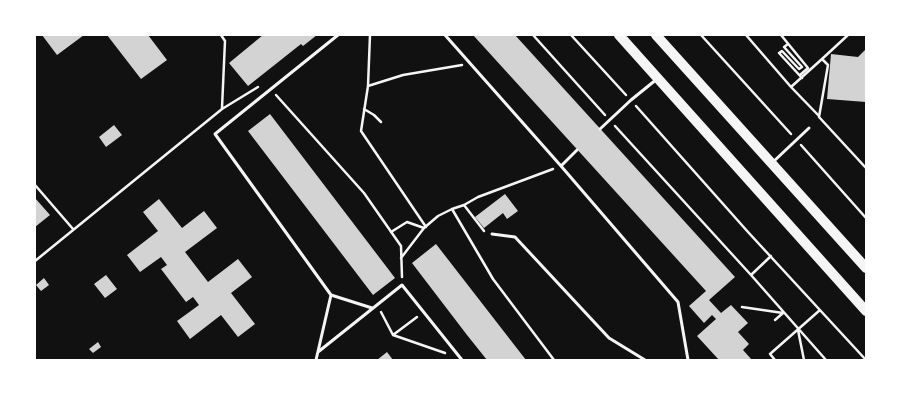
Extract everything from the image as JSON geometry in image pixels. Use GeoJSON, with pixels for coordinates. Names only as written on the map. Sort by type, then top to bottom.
{"type":"FeatureCollection","features":[{"type":"Feature","properties":{"kind":"main road"},"geometry":{"type":"LineString","coordinates":[[619,35],[866,311]]}},
{"type":"Feature","properties":{"kind":"main road"},"geometry":{"type":"LineString","coordinates":[[656,35],[866,268]]}},
{"type":"Feature","properties":{"kind":"lane"},"geometry":{"type":"LineString","coordinates":[[338,35],[215,134],[331,295],[372,308]]}},
{"type":"Feature","properties":{"kind":"lane"},"geometry":{"type":"LineString","coordinates":[[445,35],[561,166],[678,302],[688,360]]}},
{"type":"Feature","properties":{"kind":"lane"},"geometry":{"type":"LineString","coordinates":[[600,129],[631,100],[658,78]]}},
{"type":"Feature","properties":{"kind":"lane"},"geometry":{"type":"LineString","coordinates":[[772,164],[809,128]]}},
{"type":"Feature","properties":{"kind":"lane"},"geometry":{"type":"LineString","coordinates":[[561,166],[578,150]]}},
{"type":"Feature","properties":{"kind":"lane"},"geometry":{"type":"LineString","coordinates":[[492,234],[515,237],[610,338],[645,360]]}},
{"type":"Feature","properties":{"kind":"lane"},"geometry":{"type":"LineString","coordinates":[[318,352],[402,285],[462,360]]}},
{"type":"Feature","properties":{"kind":"lane"},"geometry":{"type":"LineString","coordinates":[[316,360],[331,295]]}},
{"type":"Feature","properties":{"kind":"path"},"geometry":{"type":"LineString","coordinates":[[35,261],[222,109],[225,41],[221,35]]}},
{"type":"Feature","properties":{"kind":"path"},"geometry":{"type":"LineString","coordinates":[[370,35],[368,86],[361,131],[425,227]]}},
{"type":"Feature","properties":{"kind":"path"},"geometry":{"type":"LineString","coordinates":[[533,35],[751,275],[826,360]]}},
{"type":"Feature","properties":{"kind":"path"},"geometry":{"type":"LineString","coordinates":[[571,35],[864,360]]}},
{"type":"Feature","properties":{"kind":"path"},"geometry":{"type":"LineString","coordinates":[[701,35],[866,216]]}},
{"type":"Feature","properties":{"kind":"path"},"geometry":{"type":"LineString","coordinates":[[746,35],[866,168]]}},
{"type":"Feature","properties":{"kind":"path"},"geometry":{"type":"LineString","coordinates":[[781,35],[808,68],[800,75]]}},
{"type":"Feature","properties":{"kind":"path"},"geometry":{"type":"LineString","coordinates":[[792,87],[848,35]]}},
{"type":"Feature","properties":{"kind":"path"},"geometry":{"type":"LineString","coordinates":[[788,44],[784,47],[802,67],[799,69],[782,51],[779,53],[802,78]]}},
{"type":"Feature","properties":{"kind":"path"},"geometry":{"type":"LineString","coordinates":[[819,117],[828,65],[822,59]]}},
{"type":"Feature","properties":{"kind":"path"},"geometry":{"type":"LineString","coordinates":[[368,86],[403,75],[470,64]]}},
{"type":"Feature","properties":{"kind":"path"},"geometry":{"type":"LineString","coordinates":[[271,89],[364,193],[401,246],[402,285]]}},
{"type":"Feature","properties":{"kind":"path"},"geometry":{"type":"LineString","coordinates":[[364,109],[374,115],[381,122]]}},
{"type":"Feature","properties":{"kind":"path"},"geometry":{"type":"LineString","coordinates":[[401,258],[425,227],[438,216],[464,205],[478,196],[561,166]]}},
{"type":"Feature","properties":{"kind":"path"},"geometry":{"type":"LineString","coordinates":[[35,185],[73,229]]}},
{"type":"Feature","properties":{"kind":"path"},"geometry":{"type":"LineString","coordinates":[[464,205],[483,231],[492,234]]}},
{"type":"Feature","properties":{"kind":"path"},"geometry":{"type":"LineString","coordinates":[[452,209],[493,278],[554,360]]}},
{"type":"Feature","properties":{"kind":"path"},"geometry":{"type":"LineString","coordinates":[[391,232],[407,222],[425,227]]}},
{"type":"Feature","properties":{"kind":"path"},"geometry":{"type":"LineString","coordinates":[[751,275],[771,256]]}},
{"type":"Feature","properties":{"kind":"path"},"geometry":{"type":"LineString","coordinates":[[378,304],[393,335],[452,355]]}},
{"type":"Feature","properties":{"kind":"path"},"geometry":{"type":"LineString","coordinates":[[742,308],[784,313]]}},
{"type":"Feature","properties":{"kind":"path"},"geometry":{"type":"LineString","coordinates":[[775,360],[770,354],[820,310]]}},
{"type":"Feature","properties":{"kind":"path"},"geometry":{"type":"LineString","coordinates":[[393,335],[423,312]]}},
{"type":"Feature","properties":{"kind":"path"},"geometry":{"type":"LineString","coordinates":[[775,320],[784,313]]}},
{"type":"Feature","properties":{"kind":"path"},"geometry":{"type":"LineString","coordinates":[[798,329],[804,360]]}},
{"type":"Feature","properties":{"kind":"building"},"geometry":{"type":"Polygon","coordinates":[[[42,35],[84,35],[57,55],[42,35]]]}},
{"type":"Feature","properties":{"kind":"building"},"geometry":{"type":"Polygon","coordinates":[[[107,35],[148,35],[167,60],[141,79],[107,35]]]}},
{"type":"Feature","properties":{"kind":"building"},"geometry":{"type":"Polygon","coordinates":[[[263,35],[317,35],[303,46],[301,44],[248,86],[229,63],[263,35]]]}},
{"type":"Feature","properties":{"kind":"building"},"geometry":{"type":"Polygon","coordinates":[[[473,35],[515,35],[735,277],[709,300],[721,313],[731,305],[748,323],[738,332],[749,344],[743,350],[752,360],[719,360],[697,336],[716,319],[712,315],[704,323],[689,306],[706,291],[473,35]]]}},
{"type":"Feature","properties":{"kind":"building"},"geometry":{"type":"Polygon","coordinates":[[[866,49],[866,102],[827,99],[831,54],[858,57],[866,49]]]}},
{"type":"Feature","properties":{"kind":"building"},"geometry":{"type":"Polygon","coordinates":[[[270,114],[395,278],[373,295],[248,131],[270,114]]]}},
{"type":"Feature","properties":{"kind":"building"},"geometry":{"type":"Polygon","coordinates":[[[114,125],[122,135],[106,147],[99,137],[114,125]]]}},
{"type":"Feature","properties":{"kind":"building"},"geometry":{"type":"Polygon","coordinates":[[[505,194],[518,211],[507,219],[503,213],[484,228],[475,217],[505,194]]]}},
{"type":"Feature","properties":{"kind":"building"},"geometry":{"type":"Polygon","coordinates":[[[35,198],[50,215],[35,227],[35,198]]]}},
{"type":"Feature","properties":{"kind":"building"},"geometry":{"type":"Polygon","coordinates":[[[159,199],[182,228],[204,211],[217,228],[185,252],[208,282],[238,259],[252,277],[231,293],[255,324],[238,337],[221,315],[190,339],[177,321],[199,305],[193,297],[186,302],[161,269],[167,265],[161,257],[140,272],[127,255],[158,231],[143,212],[159,199]]]}},
{"type":"Feature","properties":{"kind":"building"},"geometry":{"type":"Polygon","coordinates":[[[436,244],[526,360],[487,360],[467,335],[412,263],[436,244]]]}},
{"type":"Feature","properties":{"kind":"building"},"geometry":{"type":"Polygon","coordinates":[[[106,275],[117,289],[105,298],[94,284],[106,275]]]}},
{"type":"Feature","properties":{"kind":"building"},"geometry":{"type":"Polygon","coordinates":[[[44,278],[49,285],[41,291],[36,285],[44,278]]]}},
{"type":"Feature","properties":{"kind":"building"},"geometry":{"type":"Polygon","coordinates":[[[98,342],[101,347],[93,353],[89,349],[98,342]]]}},
{"type":"Feature","properties":{"kind":"building"},"geometry":{"type":"Polygon","coordinates":[[[387,352],[393,360],[377,360],[387,352]]]}}]}
